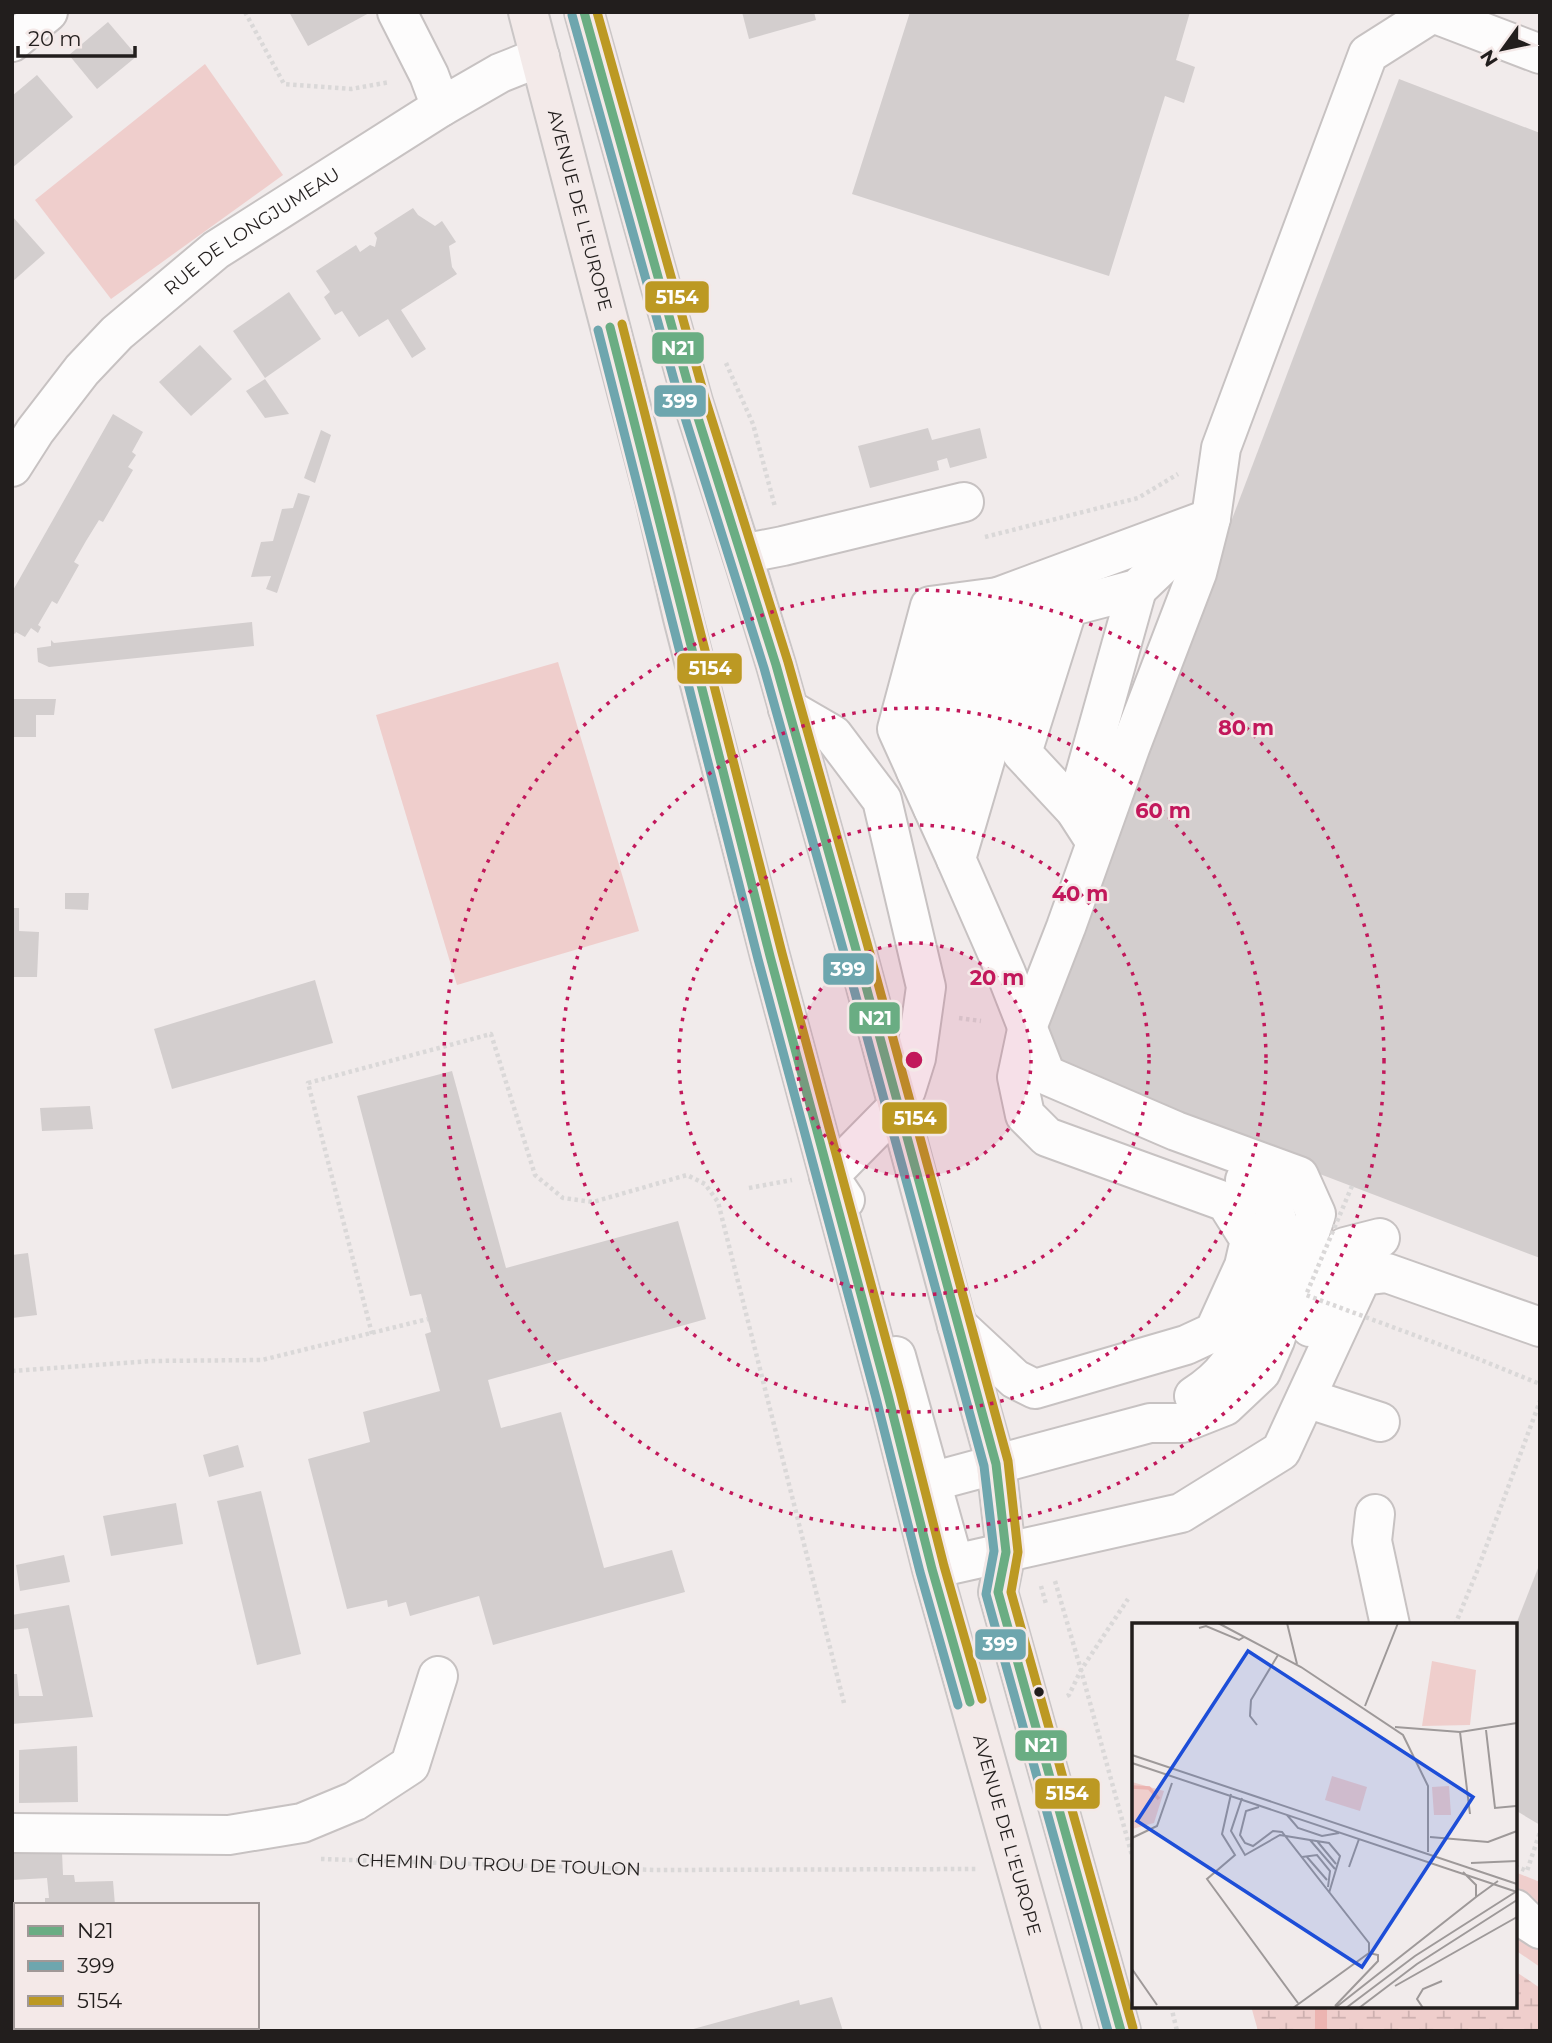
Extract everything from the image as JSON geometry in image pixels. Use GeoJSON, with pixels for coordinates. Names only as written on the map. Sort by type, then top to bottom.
{"type":"FeatureCollection","features":[{"type":"Feature","properties":{"kind":"main road","name":"AVENUE DE L'EUROPE"},"geometry":{"type":"LineString","coordinates":[[528,12],[766,943],[815,1177],[922,1484],[932,1569],[1062,2031]]}},
{"type":"Feature","properties":{"kind":"main road"},"geometry":{"type":"LineString","coordinates":[[584,12],[693,402],[788,709],[996,1464],[1006,1552],[998,1592],[1121,2031]]}},
{"type":"Feature","properties":{"kind":"street"},"geometry":{"type":"LineString","coordinates":[[12,42],[48,12]]}},
{"type":"Feature","properties":{"kind":"street"},"geometry":{"type":"LineString","coordinates":[[397,12],[435,91]]}},
{"type":"Feature","properties":{"kind":"street"},"geometry":{"type":"LineString","coordinates":[[1074,813],[1197,573],[1211,518],[1221,447],[1368,54],[1431,13],[1540,54]]}},
{"type":"Feature","properties":{"kind":"street","name":"RUE DE LONGJUMEAU"},"geometry":{"type":"LineString","coordinates":[[12,467],[82,370],[117,333],[216,250],[435,91],[500,73],[540,57]]}},
{"type":"Feature","properties":{"kind":"street"},"geometry":{"type":"LineString","coordinates":[[744,561],[783,546],[964,502]]}},
{"type":"Feature","properties":{"kind":"street"},"geometry":{"type":"LineString","coordinates":[[982,600],[1037,583],[1211,518]]}},
{"type":"Feature","properties":{"kind":"street"},"geometry":{"type":"LineString","coordinates":[[1074,813],[1022,753],[1068,607],[1122,593],[1211,518]]}},
{"type":"Feature","properties":{"kind":"street"},"geometry":{"type":"LineString","coordinates":[[956,859],[1037,583]]}},
{"type":"Feature","properties":{"kind":"street"},"geometry":{"type":"LineString","coordinates":[[1122,593],[1074,813],[1066,927],[1023,1016],[1017,1077],[1025,1115],[1048,1137],[1226,1202],[1250,1240],[1244,1266],[1214,1332]]}},
{"type":"Feature","properties":{"kind":"street"},"geometry":{"type":"LineString","coordinates":[[982,600],[916,771],[1006,973],[1046,1074],[1176,1131],[1299,1176],[1316,1214],[1275,1340],[1261,1372],[1225,1406],[1182,1423],[1150,1423],[922,1484],[954,1564],[1181,1513],[1281,1451],[1362,1276],[1387,1273],[1540,1326]]}},
{"type":"Feature","properties":{"kind":"street"},"geometry":{"type":"LineString","coordinates":[[933,808],[982,600]]}},
{"type":"Feature","properties":{"kind":"street"},"geometry":{"type":"LineString","coordinates":[[788,709],[833,734],[882,800],[926,987],[916,1058],[898,1106],[815,1177]]}},
{"type":"Feature","properties":{"kind":"street"},"geometry":{"type":"LineString","coordinates":[[1150,1423],[1210,1386],[1230,1366],[1255,1312],[1283,1239],[1272,1203],[1245,1180]]}},
{"type":"Feature","properties":{"kind":"street"},"geometry":{"type":"LineString","coordinates":[[1247,1474],[1345,1247],[1380,1238]]}},
{"type":"Feature","properties":{"kind":"street"},"geometry":{"type":"LineString","coordinates":[[957,1325],[1015,1379],[1035,1388],[1186,1346],[1255,1312]]}},
{"type":"Feature","properties":{"kind":"street"},"geometry":{"type":"LineString","coordinates":[[1306,1398],[1380,1422]]}},
{"type":"Feature","properties":{"kind":"street"},"geometry":{"type":"LineString","coordinates":[[1375,1514],[1372,1541],[1390,1623]]}},
{"type":"Feature","properties":{"kind":"street"},"geometry":{"type":"LineString","coordinates":[[12,1833],[229,1835],[302,1824],[355,1801],[410,1765],[438,1676]]}},
{"type":"Feature","properties":{"kind":"street"},"geometry":{"type":"LineString","coordinates":[[1517,1911],[1540,1928]]}},
{"type":"Feature","properties":{"kind":"path"},"geometry":{"type":"LineString","coordinates":[[245,12],[284,84],[435,91]]}},
{"type":"Feature","properties":{"kind":"path"},"geometry":{"type":"LineString","coordinates":[[981,538],[1138,498],[1221,447]]}},
{"type":"Feature","properties":{"kind":"path"},"geometry":{"type":"LineString","coordinates":[[922,1014],[983,1021],[1023,1016]]}},
{"type":"Feature","properties":{"kind":"path"},"geometry":{"type":"LineString","coordinates":[[372,1334],[308,1083],[491,1034],[535,1175],[563,1198],[593,1202],[687,1175],[705,1184],[718,1202],[845,1703]]}},
{"type":"Feature","properties":{"kind":"path"},"geometry":{"type":"LineString","coordinates":[[749,1188],[815,1177]]}},
{"type":"Feature","properties":{"kind":"path"},"geometry":{"type":"LineString","coordinates":[[1352,1186],[1306,1295],[1540,1384]]}},
{"type":"Feature","properties":{"kind":"path"},"geometry":{"type":"LineString","coordinates":[[12,1371],[151,1361],[262,1360],[428,1319]]}},
{"type":"Feature","properties":{"kind":"path"},"geometry":{"type":"LineString","coordinates":[[1456,1623],[1540,1401]]}},
{"type":"Feature","properties":{"kind":"path"},"geometry":{"type":"LineString","coordinates":[[1028,1703],[1069,1695],[1128,1599]]}},
{"type":"Feature","properties":{"kind":"path"},"geometry":{"type":"LineString","coordinates":[[1517,1867],[1527,1871],[1540,1832]]}},
{"type":"Feature","properties":{"kind":"path","name":"CHEMIN DU TROU DE TOULON"},"geometry":{"type":"LineString","coordinates":[[307,1859],[655,1870],[986,1869]]}},
{"type":"Feature","properties":{"kind":"path"},"geometry":{"type":"LineString","coordinates":[[1171,2008],[1177,2031]]}},
{"type":"Feature","properties":{"kind":"green space"},"geometry":{"type":"Polygon","coordinates":[[[205,64],[283,175],[111,299],[35,200],[205,64]]]}},
{"type":"Feature","properties":{"kind":"green space"},"geometry":{"type":"Polygon","coordinates":[[[558,662],[639,931],[457,985],[376,715],[558,662]]]}},
{"type":"Feature","properties":{"kind":"green space"},"geometry":{"type":"Polygon","coordinates":[[[1517,1873],[1540,1882],[1540,1967],[1517,1951],[1517,1873]]]}},
{"type":"Feature","properties":{"kind":"green space"},"geometry":{"type":"Polygon","coordinates":[[[1517,1972],[1540,1988],[1540,2031],[1258,2031],[1252,2008],[1517,2008],[1517,1972]]]}},
{"type":"Feature","properties":{"kind":"building"},"geometry":{"type":"Polygon","coordinates":[[[289,12],[371,12],[308,46],[289,12]]]}},
{"type":"Feature","properties":{"kind":"building"},"geometry":{"type":"Polygon","coordinates":[[[742,12],[814,12],[816,20],[749,39],[742,12]]]}},
{"type":"Feature","properties":{"kind":"building"},"geometry":{"type":"Polygon","coordinates":[[[910,12],[1190,12],[1176,60],[1195,67],[1184,103],[1165,96],[1109,276],[852,194],[910,12]]]}},
{"type":"Feature","properties":{"kind":"building"},"geometry":{"type":"Polygon","coordinates":[[[108,22],[137,56],[97,89],[69,55],[108,22]]]}},
{"type":"Feature","properties":{"kind":"building"},"geometry":{"type":"Polygon","coordinates":[[[37,75],[73,117],[12,168],[12,96],[37,75]]]}},
{"type":"Feature","properties":{"kind":"building"},"geometry":{"type":"Polygon","coordinates":[[[1399,79],[1540,133],[1540,1258],[1026,1062],[1399,79]]]}},
{"type":"Feature","properties":{"kind":"building"},"geometry":{"type":"Polygon","coordinates":[[[413,208],[418,215],[435,226],[442,221],[456,242],[449,246],[452,267],[457,274],[401,310],[426,349],[412,358],[388,319],[359,337],[342,311],[335,315],[324,297],[330,292],[316,271],[356,245],[360,252],[370,245],[375,247],[377,238],[374,233],[413,208]]]}},
{"type":"Feature","properties":{"kind":"building"},"geometry":{"type":"Polygon","coordinates":[[[12,216],[45,253],[12,282],[12,216]]]}},
{"type":"Feature","properties":{"kind":"building"},"geometry":{"type":"Polygon","coordinates":[[[289,292],[321,339],[265,378],[233,331],[289,292]]]}},
{"type":"Feature","properties":{"kind":"building"},"geometry":{"type":"Polygon","coordinates":[[[200,345],[232,379],[191,416],[159,382],[200,345]]]}},
{"type":"Feature","properties":{"kind":"building"},"geometry":{"type":"Polygon","coordinates":[[[265,379],[289,414],[265,418],[246,391],[265,379]]]}},
{"type":"Feature","properties":{"kind":"building"},"geometry":{"type":"Polygon","coordinates":[[[113,414],[143,432],[132,452],[136,455],[128,467],[133,470],[103,522],[99,520],[86,541],[74,562],[79,565],[57,604],[52,601],[38,625],[41,627],[38,633],[31,628],[25,637],[16,632],[15,634],[12,632],[12,592],[113,414]]]}},
{"type":"Feature","properties":{"kind":"building"},"geometry":{"type":"Polygon","coordinates":[[[928,428],[932,440],[980,428],[987,458],[950,468],[947,458],[937,461],[939,470],[870,488],[858,446],[928,428]]]}},
{"type":"Feature","properties":{"kind":"building"},"geometry":{"type":"Polygon","coordinates":[[[321,430],[331,435],[315,483],[304,478],[321,430]]]}},
{"type":"Feature","properties":{"kind":"building"},"geometry":{"type":"Polygon","coordinates":[[[298,493],[310,496],[277,593],[266,589],[271,576],[251,577],[261,542],[273,541],[282,509],[293,508],[298,493]]]}},
{"type":"Feature","properties":{"kind":"building"},"geometry":{"type":"Polygon","coordinates":[[[252,622],[254,646],[49,667],[38,662],[37,648],[51,646],[51,640],[54,643],[252,622]]]}},
{"type":"Feature","properties":{"kind":"building"},"geometry":{"type":"Polygon","coordinates":[[[12,699],[56,699],[54,715],[36,715],[36,737],[12,737],[12,699]]]}},
{"type":"Feature","properties":{"kind":"building"},"geometry":{"type":"Polygon","coordinates":[[[65,893],[89,893],[88,910],[65,909],[65,893]]]}},
{"type":"Feature","properties":{"kind":"building"},"geometry":{"type":"Polygon","coordinates":[[[12,908],[19,908],[19,931],[39,932],[37,977],[12,977],[12,908]]]}},
{"type":"Feature","properties":{"kind":"building"},"geometry":{"type":"Polygon","coordinates":[[[315,980],[333,1043],[172,1089],[154,1029],[315,980]]]}},
{"type":"Feature","properties":{"kind":"building"},"geometry":{"type":"Polygon","coordinates":[[[452,1071],[506,1268],[678,1221],[706,1319],[488,1380],[501,1428],[561,1412],[604,1568],[672,1550],[685,1592],[493,1645],[479,1596],[410,1616],[406,1602],[388,1607],[387,1600],[347,1609],[308,1459],[370,1442],[363,1412],[440,1391],[425,1334],[431,1332],[421,1294],[410,1296],[357,1096],[452,1071]]]}},
{"type":"Feature","properties":{"kind":"building"},"geometry":{"type":"Polygon","coordinates":[[[90,1106],[93,1129],[42,1131],[40,1108],[90,1106]]]}},
{"type":"Feature","properties":{"kind":"building"},"geometry":{"type":"Polygon","coordinates":[[[28,1253],[37,1315],[12,1318],[12,1255],[28,1253]]]}},
{"type":"Feature","properties":{"kind":"building"},"geometry":{"type":"Polygon","coordinates":[[[238,1445],[244,1467],[209,1477],[203,1455],[238,1445]]]}},
{"type":"Feature","properties":{"kind":"building"},"geometry":{"type":"Polygon","coordinates":[[[261,1491],[301,1654],[257,1665],[217,1501],[261,1491]]]}},
{"type":"Feature","properties":{"kind":"building"},"geometry":{"type":"Polygon","coordinates":[[[176,1503],[183,1544],[111,1556],[103,1516],[176,1503]]]}},
{"type":"Feature","properties":{"kind":"building"},"geometry":{"type":"Polygon","coordinates":[[[64,1555],[70,1582],[20,1591],[16,1565],[64,1555]]]}},
{"type":"Feature","properties":{"kind":"building"},"geometry":{"type":"Polygon","coordinates":[[[1540,1563],[1540,1825],[1517,1811],[1517,1623],[1540,1563]]]}},
{"type":"Feature","properties":{"kind":"building"},"geometry":{"type":"Polygon","coordinates":[[[69,1605],[93,1717],[12,1724],[12,1674],[17,1674],[19,1696],[43,1696],[28,1628],[12,1630],[12,1615],[69,1605]]]}},
{"type":"Feature","properties":{"kind":"building"},"geometry":{"type":"Polygon","coordinates":[[[77,1746],[78,1802],[19,1803],[19,1750],[77,1746]]]}},
{"type":"Feature","properties":{"kind":"building"},"geometry":{"type":"Polygon","coordinates":[[[12,1847],[62,1852],[63,1875],[74,1875],[75,1882],[113,1881],[115,1903],[45,1903],[45,1898],[49,1898],[47,1878],[12,1880],[12,1847]]]}},
{"type":"Feature","properties":{"kind":"building"},"geometry":{"type":"Polygon","coordinates":[[[14,1924],[14,1961],[12,1961],[14,1924]]]}},
{"type":"Feature","properties":{"kind":"building"},"geometry":{"type":"Polygon","coordinates":[[[832,1997],[843,2031],[686,2031],[799,2000],[800,2005],[832,1997]]]}},
{"type":"Feature","properties":{"kind":"waterway"},"geometry":{"type":"LineString","coordinates":[[1321,2008],[1321,2031]]}},
{"type":"Feature","properties":{"kind":"transit line","name":"N21"},"geometry":{"type":"LineString","coordinates":[[584,12],[693,402],[776,665],[996,1464],[1006,1552],[998,1592],[1121,2031]]}},
{"type":"Feature","properties":{"kind":"transit line","name":"5154"},"geometry":{"type":"LineString","coordinates":[[597,12],[705,398],[788,662],[1008,1461],[1018,1552],[1011,1592],[1133,2028]]}},
{"type":"Feature","properties":{"kind":"transit line","name":"399"},"geometry":{"type":"LineString","coordinates":[[572,15],[681,405],[764,668],[984,1466],[994,1551],[986,1594],[1108,2031]]}},
{"type":"Feature","properties":{"kind":"transit line","name":"5154"},"geometry":{"type":"LineString","coordinates":[[622,324],[782,953],[944,1566],[982,1699]]}},
{"type":"Feature","properties":{"kind":"transit line","name":"N21"},"geometry":{"type":"LineString","coordinates":[[610,327],[770,956],[932,1569],[970,1702]]}},
{"type":"Feature","properties":{"kind":"transit line","name":"399"},"geometry":{"type":"LineString","coordinates":[[598,330],[758,959],[920,1572],[958,1705]]}}]}
